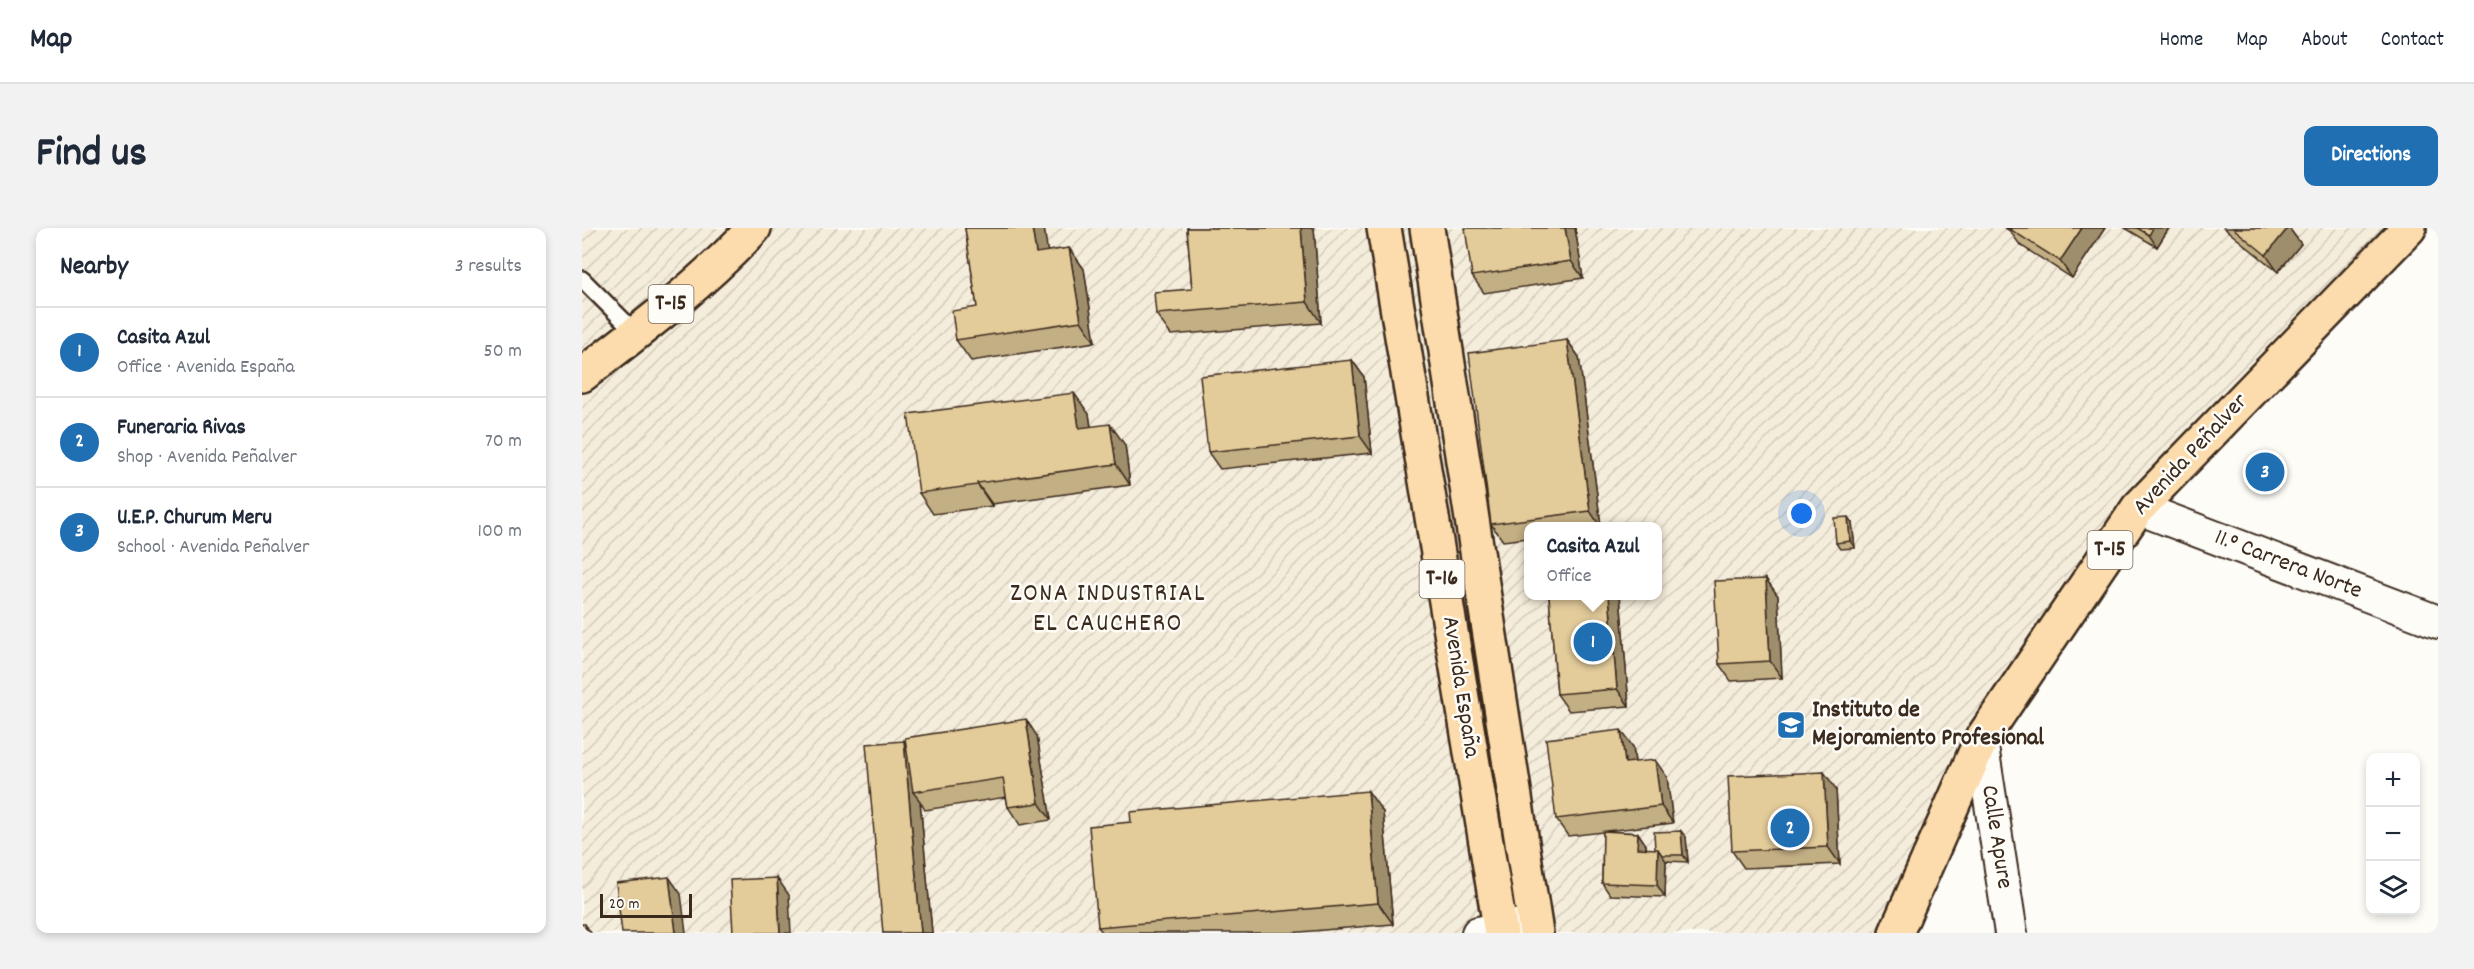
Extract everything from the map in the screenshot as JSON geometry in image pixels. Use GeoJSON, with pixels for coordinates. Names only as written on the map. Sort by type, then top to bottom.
{"type":"FeatureCollection","features":[{"type":"Feature","properties":{"kind":"main road","name":"T-15"},"geometry":{"type":"LineString","coordinates":[[582,375],[727,257],[754,228]]}},
{"type":"Feature","properties":{"kind":"main road","name":"Avenida España"},"geometry":{"type":"LineString","coordinates":[[1384,228],[1493,932]]}},
{"type":"Feature","properties":{"kind":"main road","name":"Avenida España"},"geometry":{"type":"LineString","coordinates":[[1426,228],[1535,928]]}},
{"type":"Feature","properties":{"kind":"main road","name":"Avenida Peñalver"},"geometry":{"type":"LineString","coordinates":[[1896,933],[1981,740],[2138,508],[2409,228]]}},
{"type":"Feature","properties":{"kind":"street","name":"11.° Carrera Norte"},"geometry":{"type":"LineString","coordinates":[[2138,508],[2438,622]]}},
{"type":"Feature","properties":{"kind":"street","name":"Calle Apure"},"geometry":{"type":"LineString","coordinates":[[1981,740],[2011,933]]}},
{"type":"Feature","properties":{"kind":"street"},"geometry":{"type":"LineString","coordinates":[[1493,932],[1535,928]]}},
{"type":"Feature","properties":{"kind":"lane"},"geometry":{"type":"LineString","coordinates":[[582,279],[636,333]]}},
{"type":"Feature","properties":{"kind":"shaded area"},"geometry":{"type":"Polygon","coordinates":[[[582,228],[2396,228],[2129,496],[1882,933],[582,933],[582,228]]]}},
{"type":"Feature","properties":{"kind":"building"},"geometry":{"type":"Polygon","coordinates":[[[965,228],[1032,228],[1036,253],[1069,248],[1081,321],[956,340],[952,311],[977,307],[965,228]]]}},
{"type":"Feature","properties":{"kind":"building"},"geometry":{"type":"Polygon","coordinates":[[[1187,228],[1301,228],[1307,302],[1156,314],[1154,292],[1192,289],[1187,228]]]}},
{"type":"Feature","properties":{"kind":"building"},"geometry":{"type":"Polygon","coordinates":[[[1465,228],[1565,228],[1571,261],[1472,276],[1465,228]]]}},
{"type":"Feature","properties":{"kind":"building"},"geometry":{"type":"Polygon","coordinates":[[[2008,228],[2082,228],[2060,261],[2008,228]]]}},
{"type":"Feature","properties":{"kind":"building"},"geometry":{"type":"Polygon","coordinates":[[[2137,228],[2153,228],[2149,235],[2137,228]]]}},
{"type":"Feature","properties":{"kind":"building"},"geometry":{"type":"Polygon","coordinates":[[[2233,228],[2288,228],[2266,255],[2233,228]]]}},
{"type":"Feature","properties":{"kind":"building"},"geometry":{"type":"Polygon","coordinates":[[[1567,340],[1590,511],[1491,524],[1469,353],[1567,340]]]}},
{"type":"Feature","properties":{"kind":"building"},"geometry":{"type":"Polygon","coordinates":[[[1352,360],[1360,436],[1208,452],[1200,376],[1352,360]]]}},
{"type":"Feature","properties":{"kind":"building"},"geometry":{"type":"Polygon","coordinates":[[[1074,393],[1079,428],[1110,424],[1116,464],[919,493],[908,414],[1074,393]]]}},
{"type":"Feature","properties":{"kind":"building"},"geometry":{"type":"Polygon","coordinates":[[[1848,517],[1850,541],[1836,543],[1834,518],[1848,517]]]}},
{"type":"Feature","properties":{"kind":"building"},"geometry":{"type":"Polygon","coordinates":[[[1766,579],[1770,661],[1719,664],[1714,581],[1766,579]]]}},
{"type":"Feature","properties":{"kind":"building"},"geometry":{"type":"Polygon","coordinates":[[[1549,600],[1609,600],[1617,689],[1557,694],[1549,600]]]}},
{"type":"Feature","properties":{"kind":"building"},"geometry":{"type":"Polygon","coordinates":[[[1026,719],[1039,803],[1008,807],[1003,778],[913,792],[905,738],[1026,719]]]}},
{"type":"Feature","properties":{"kind":"building"},"geometry":{"type":"Polygon","coordinates":[[[1621,730],[1625,763],[1655,760],[1661,806],[1556,819],[1546,739],[1621,730]]]}},
{"type":"Feature","properties":{"kind":"building"},"geometry":{"type":"Polygon","coordinates":[[[904,741],[921,933],[883,933],[866,744],[904,741]]]}},
{"type":"Feature","properties":{"kind":"building"},"geometry":{"type":"Polygon","coordinates":[[[1824,772],[1828,847],[1732,851],[1728,776],[1824,772]]]}},
{"type":"Feature","properties":{"kind":"building"},"geometry":{"type":"Polygon","coordinates":[[[1368,791],[1378,903],[1098,927],[1089,826],[1131,822],[1130,812],[1368,791]]]}},
{"type":"Feature","properties":{"kind":"building"},"geometry":{"type":"Polygon","coordinates":[[[1603,831],[1638,833],[1637,848],[1658,849],[1657,885],[1602,883],[1603,831]]]}},
{"type":"Feature","properties":{"kind":"building"},"geometry":{"type":"Polygon","coordinates":[[[1681,831],[1683,855],[1662,855],[1658,849],[1655,849],[1654,832],[1681,831]]]}},
{"type":"Feature","properties":{"kind":"building"},"geometry":{"type":"Polygon","coordinates":[[[669,877],[676,933],[622,933],[616,883],[669,877]]]}},
{"type":"Feature","properties":{"kind":"building"},"geometry":{"type":"Polygon","coordinates":[[[777,878],[780,933],[733,933],[730,880],[777,878]]]}},
{"type":"Feature","properties":{"kind":"building"},"geometry":{"type":"Polygon","coordinates":[[[582,924],[585,924],[586,933],[582,933],[582,924]]]}},
{"type":"Feature","properties":{"kind":"place","name":"U.E.P. Churum Meru"},"geometry":{"type":"Point","coordinates":[2265,472]}},
{"type":"Feature","properties":{"kind":"place","name":"Casita Azul"},"geometry":{"type":"Point","coordinates":[1593,642]}},
{"type":"Feature","properties":{"kind":"place","name":"Instituto de Mejoramiento Profesional"},"geometry":{"type":"Point","coordinates":[1791,725]}},
{"type":"Feature","properties":{"kind":"place","name":"Funeraria Rivas"},"geometry":{"type":"Point","coordinates":[1790,828]}},
{"type":"Feature","properties":{"kind":"district","name":"ZONA INDUSTRIAL EL CAUCHERO"},"geometry":{"type":"Point","coordinates":[1108,609]}}]}
